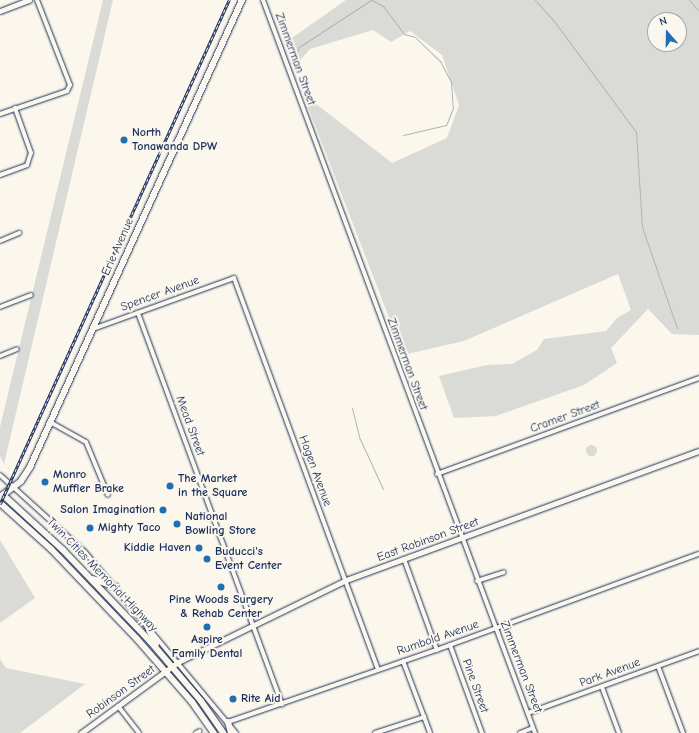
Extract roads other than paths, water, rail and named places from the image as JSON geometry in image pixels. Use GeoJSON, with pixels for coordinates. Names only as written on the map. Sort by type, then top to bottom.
{"type":"FeatureCollection","features":[{"type":"Feature","properties":{"kind":"main road","name":"Erie Avenue"},"geometry":{"type":"LineString","coordinates":[[1,496],[25,477],[242,0]]}},
{"type":"Feature","properties":{"kind":"main road","name":"Twin Cities Memorial Highway"},"geometry":{"type":"LineString","coordinates":[[1,496],[46,532],[91,578],[162,654],[223,733]]}},
{"type":"Feature","properties":{"kind":"main road","name":"Twin Cities Memorial Highway"},"geometry":{"type":"LineString","coordinates":[[0,503],[51,549],[166,672],[214,733]]}},
{"type":"Feature","properties":{"kind":"main road"},"geometry":{"type":"LineString","coordinates":[[91,578],[116,587]]}},
{"type":"Feature","properties":{"kind":"main road"},"geometry":{"type":"LineString","coordinates":[[147,625],[162,654]]}},
{"type":"Feature","properties":{"kind":"main road"},"geometry":{"type":"LineString","coordinates":[[228,722],[231,733]]}},
{"type":"Feature","properties":{"kind":"street"},"geometry":{"type":"LineString","coordinates":[[0,10],[29,0]]}},
{"type":"Feature","properties":{"kind":"street"},"geometry":{"type":"LineString","coordinates":[[0,114],[67,91],[70,85],[37,0]]}},
{"type":"Feature","properties":{"kind":"street","name":"Zimmerman Street"},"geometry":{"type":"LineString","coordinates":[[263,0],[437,474],[535,733]]}},
{"type":"Feature","properties":{"kind":"street"},"geometry":{"type":"LineString","coordinates":[[0,175],[26,165],[31,153],[15,108]]}},
{"type":"Feature","properties":{"kind":"street"},"geometry":{"type":"LineString","coordinates":[[0,240],[19,233]]}},
{"type":"Feature","properties":{"kind":"street","name":"Spencer Avenue"},"geometry":{"type":"LineString","coordinates":[[93,329],[234,278]]}},
{"type":"Feature","properties":{"kind":"street","name":"Hagen Avenue"},"geometry":{"type":"LineString","coordinates":[[234,278],[378,669]]}},
{"type":"Feature","properties":{"kind":"street"},"geometry":{"type":"LineString","coordinates":[[0,307],[31,296]]}},
{"type":"Feature","properties":{"kind":"street","name":"Mead Street"},"geometry":{"type":"LineString","coordinates":[[138,313],[282,704]]}},
{"type":"Feature","properties":{"kind":"street"},"geometry":{"type":"LineString","coordinates":[[0,356],[17,349]]}},
{"type":"Feature","properties":{"kind":"street","name":"Cramer Street"},"geometry":{"type":"LineString","coordinates":[[437,474],[699,378]]}},
{"type":"Feature","properties":{"kind":"street"},"geometry":{"type":"LineString","coordinates":[[50,422],[86,442],[108,495]]}},
{"type":"Feature","properties":{"kind":"street","name":"East Robinson Street"},"geometry":{"type":"LineString","coordinates":[[172,666],[346,580],[699,451]]}},
{"type":"Feature","properties":{"kind":"street"},"geometry":{"type":"LineString","coordinates":[[0,476],[64,530],[116,587],[236,733]]}},
{"type":"Feature","properties":{"kind":"street","name":"Rumbold Avenue"},"geometry":{"type":"LineString","coordinates":[[228,722],[378,669],[437,650],[699,554]]}},
{"type":"Feature","properties":{"kind":"street"},"geometry":{"type":"LineString","coordinates":[[404,559],[437,650]]}},
{"type":"Feature","properties":{"kind":"street"},"geometry":{"type":"LineString","coordinates":[[477,581],[504,572]]}},
{"type":"Feature","properties":{"kind":"street","name":"Pine Street"},"geometry":{"type":"LineString","coordinates":[[450,645],[482,733]]}},
{"type":"Feature","properties":{"kind":"street","name":"Park Avenue"},"geometry":{"type":"LineString","coordinates":[[528,713],[699,651]]}},
{"type":"Feature","properties":{"kind":"street"},"geometry":{"type":"LineString","coordinates":[[403,661],[430,733]]}},
{"type":"Feature","properties":{"kind":"street","name":"Robinson Street"},"geometry":{"type":"LineString","coordinates":[[81,733],[166,672],[172,666]]}},
{"type":"Feature","properties":{"kind":"street"},"geometry":{"type":"LineString","coordinates":[[658,666],[683,733]]}},
{"type":"Feature","properties":{"kind":"street"},"geometry":{"type":"LineString","coordinates":[[602,687],[619,733]]}},
{"type":"Feature","properties":{"kind":"street"},"geometry":{"type":"LineString","coordinates":[[118,706],[139,733]]}},
{"type":"Feature","properties":{"kind":"street"},"geometry":{"type":"LineString","coordinates":[[375,733],[424,717]]}},
{"type":"Feature","properties":{"kind":"street"},"geometry":{"type":"LineString","coordinates":[[520,733],[533,728]]}},
{"type":"Feature","properties":{"kind":"waterway"},"geometry":{"type":"LineString","coordinates":[[291,63],[299,47],[371,0]]}},
{"type":"Feature","properties":{"kind":"waterway"},"geometry":{"type":"LineString","coordinates":[[372,0],[383,6],[404,34],[415,37],[440,61],[451,82],[453,108],[446,125],[403,135]]}},
{"type":"Feature","properties":{"kind":"waterway"},"geometry":{"type":"LineString","coordinates":[[535,0],[554,21],[636,132],[642,227],[677,328]]}},
{"type":"Feature","properties":{"kind":"waterway"},"geometry":{"type":"LineString","coordinates":[[689,0],[699,11]]}},
{"type":"Feature","properties":{"kind":"waterway"},"geometry":{"type":"LineString","coordinates":[[352,408],[360,439],[383,489]]}},
{"type":"Feature","properties":{"kind":"railway"},"geometry":{"type":"LineString","coordinates":[[0,504],[229,0]]}},
{"type":"Feature","properties":{"kind":"place","name":"North Tonawanda DPW"},"geometry":{"type":"Point","coordinates":[124,140]}},
{"type":"Feature","properties":{"kind":"place","name":"Monro Muffler Brake"},"geometry":{"type":"Point","coordinates":[45,482]}},
{"type":"Feature","properties":{"kind":"place","name":"The Market in the Square"},"geometry":{"type":"Point","coordinates":[170,486]}},
{"type":"Feature","properties":{"kind":"place","name":"Salon Imagination"},"geometry":{"type":"Point","coordinates":[163,510]}},
{"type":"Feature","properties":{"kind":"place","name":"National Bowling Store"},"geometry":{"type":"Point","coordinates":[177,524]}},
{"type":"Feature","properties":{"kind":"place","name":"Mighty Taco"},"geometry":{"type":"Point","coordinates":[90,528]}},
{"type":"Feature","properties":{"kind":"place","name":"Kiddie Haven"},"geometry":{"type":"Point","coordinates":[199,548]}},
{"type":"Feature","properties":{"kind":"place","name":"Buducci's Event Center"},"geometry":{"type":"Point","coordinates":[207,559]}},
{"type":"Feature","properties":{"kind":"place","name":"Pine Woods Surgery & Rehab Center"},"geometry":{"type":"Point","coordinates":[221,587]}},
{"type":"Feature","properties":{"kind":"place","name":"Aspire Family Dental"},"geometry":{"type":"Point","coordinates":[207,627]}},
{"type":"Feature","properties":{"kind":"place","name":"Rite Aid"},"geometry":{"type":"Point","coordinates":[233,699]}}]}
